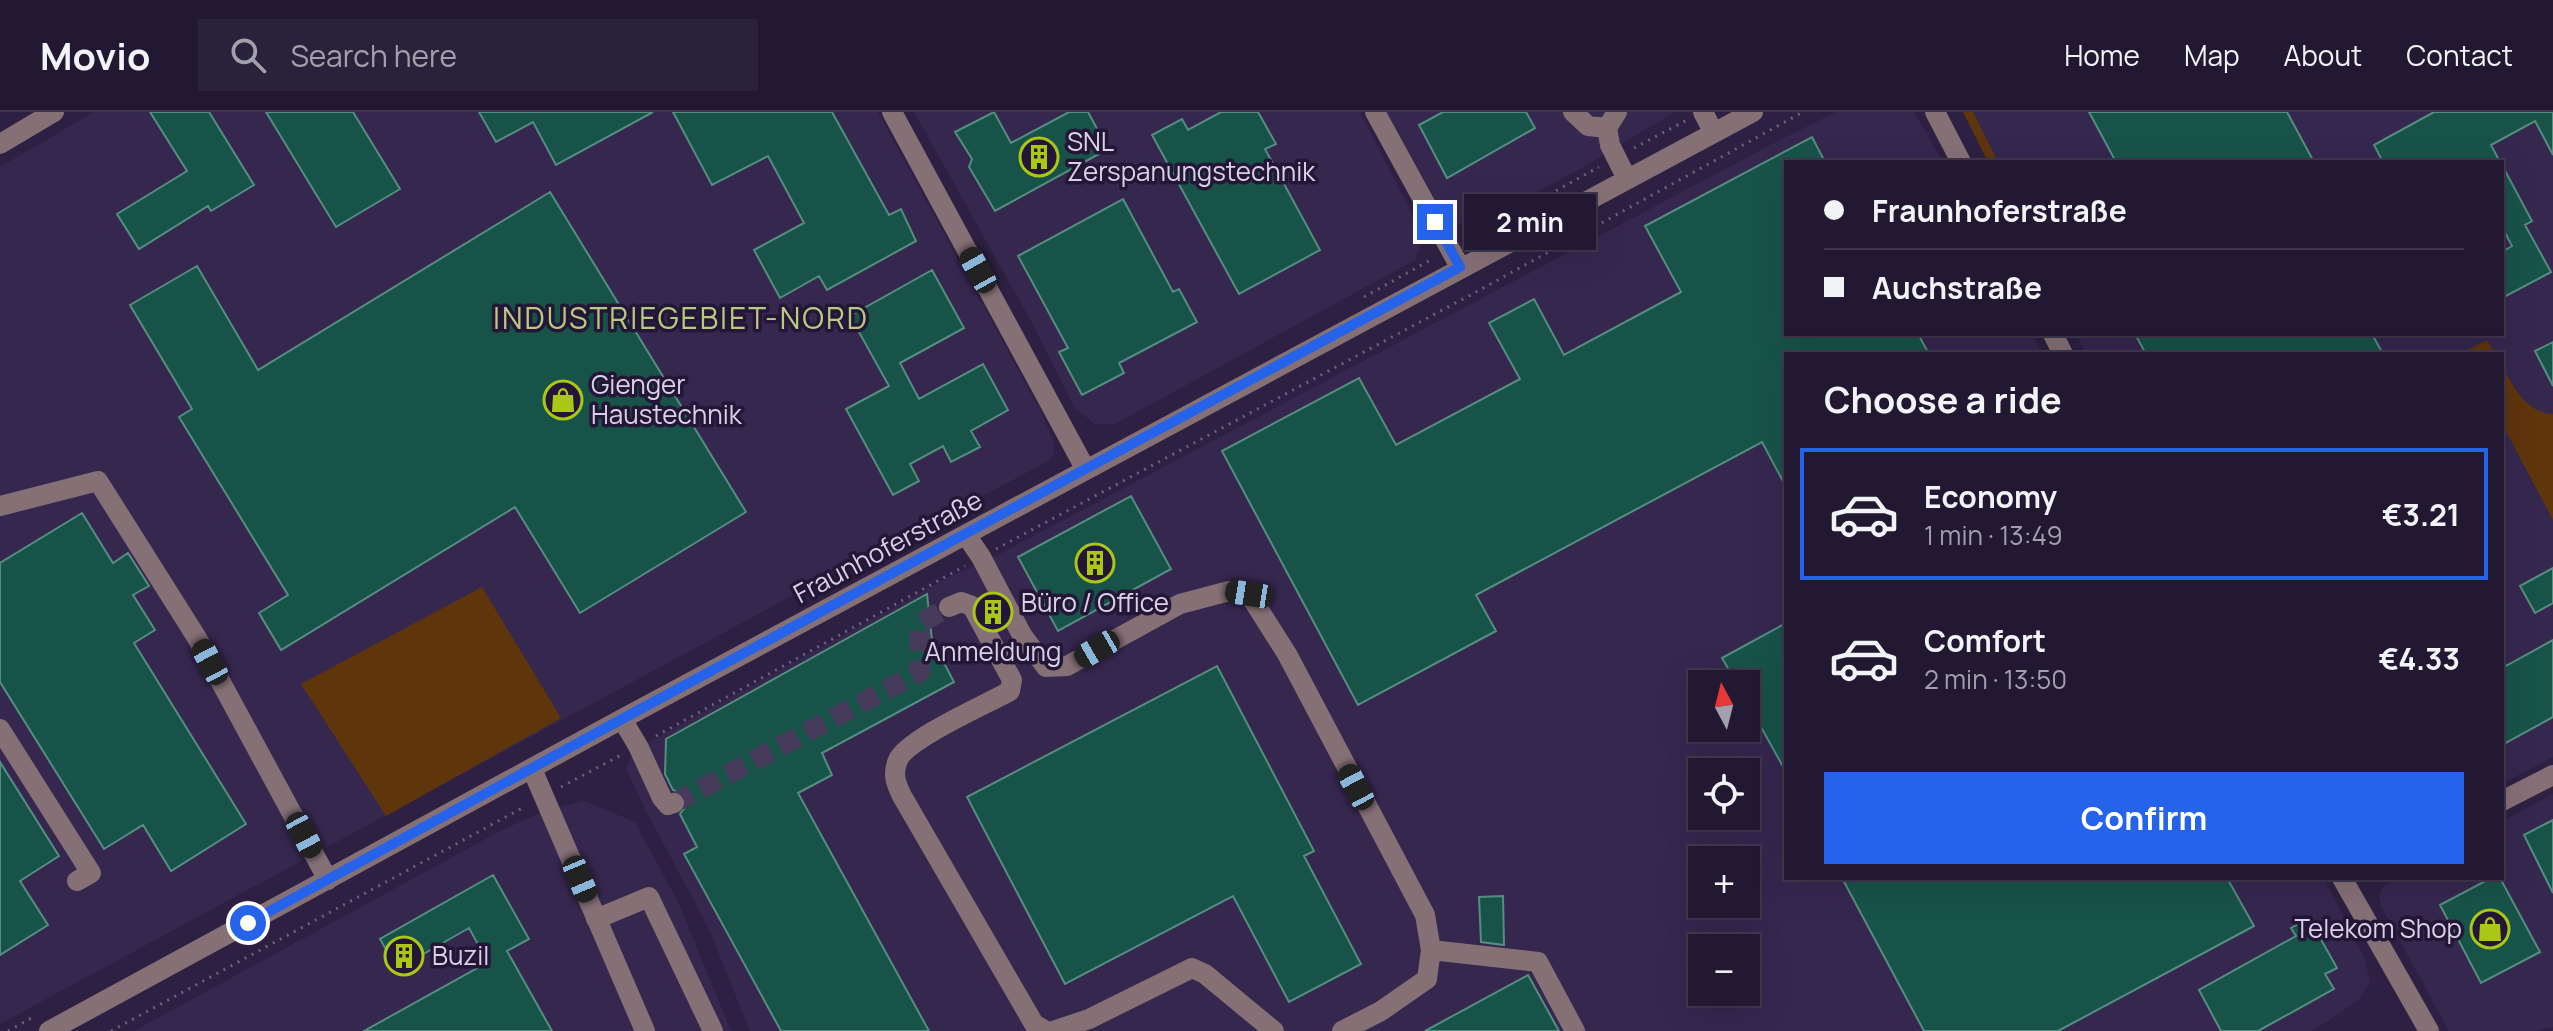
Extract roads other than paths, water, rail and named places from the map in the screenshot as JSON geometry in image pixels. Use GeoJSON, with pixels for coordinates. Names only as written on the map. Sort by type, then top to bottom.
{"type":"FeatureCollection","features":[{"type":"Feature","properties":{"kind":"street"},"geometry":{"type":"LineString","coordinates":[[0,144],[54,112]]}},
{"type":"Feature","properties":{"kind":"street"},"geometry":{"type":"LineString","coordinates":[[892,112],[1086,470]]}},
{"type":"Feature","properties":{"kind":"street"},"geometry":{"type":"LineString","coordinates":[[1375,112],[1460,267]]}},
{"type":"Feature","properties":{"kind":"street"},"geometry":{"type":"LineString","coordinates":[[1573,112],[1588,126],[1612,120],[1610,145],[1627,179]]}},
{"type":"Feature","properties":{"kind":"street"},"geometry":{"type":"LineString","coordinates":[[1703,112],[1714,133]]}},
{"type":"Feature","properties":{"kind":"street","name":"Fraunhoferstraße"},"geometry":{"type":"LineString","coordinates":[[57,1029],[622,719],[1753,112]]}},
{"type":"Feature","properties":{"kind":"street"},"geometry":{"type":"LineString","coordinates":[[1935,112],[1960,160]]}},
{"type":"Feature","properties":{"kind":"street"},"geometry":{"type":"LineString","coordinates":[[0,506],[98,481],[197,638],[328,880]]}},
{"type":"Feature","properties":{"kind":"street"},"geometry":{"type":"LineString","coordinates":[[966,535],[1022,635],[1046,667],[1067,666],[1180,604],[1229,591],[1249,594],[1287,654],[1425,915],[1431,950],[1427,979],[1381,1011],[1342,1031]]}},
{"type":"Feature","properties":{"kind":"street"},"geometry":{"type":"LineString","coordinates":[[949,607],[961,602],[972,606],[1012,680],[1010,691],[922,738],[898,758],[894,778],[1034,1024],[1046,1031]]}},
{"type":"Feature","properties":{"kind":"street"},"geometry":{"type":"LineString","coordinates":[[622,719],[662,798],[668,805],[674,803]]}},
{"type":"Feature","properties":{"kind":"street"},"geometry":{"type":"LineString","coordinates":[[0,729],[91,873],[77,881]]}},
{"type":"Feature","properties":{"kind":"street"},"geometry":{"type":"LineString","coordinates":[[532,769],[645,1031]]}},
{"type":"Feature","properties":{"kind":"street"},"geometry":{"type":"LineString","coordinates":[[2504,800],[2553,775]]}},
{"type":"Feature","properties":{"kind":"street"},"geometry":{"type":"LineString","coordinates":[[2348,880],[2429,1031]]}},
{"type":"Feature","properties":{"kind":"street"},"geometry":{"type":"LineString","coordinates":[[596,919],[649,897],[713,1031]]}},
{"type":"Feature","properties":{"kind":"street"},"geometry":{"type":"LineString","coordinates":[[1431,950],[1538,962],[1575,1031]]}},
{"type":"Feature","properties":{"kind":"street"},"geometry":{"type":"LineString","coordinates":[[1053,1031],[1089,1019],[1192,968],[1205,974],[1274,1031]]}},
{"type":"Feature","properties":{"kind":"tunnel"},"geometry":{"type":"LineString","coordinates":[[674,803],[920,672],[920,623],[949,607]]}},
{"type":"Feature","properties":{"kind":"place","name":"SNL Zerspanungstechnik"},"geometry":{"type":"Point","coordinates":[1039,157]}},
{"type":"Feature","properties":{"kind":"place","name":"Gienger Haustechnik"},"geometry":{"type":"Point","coordinates":[563,400]}},
{"type":"Feature","properties":{"kind":"place","name":"Büro / Office"},"geometry":{"type":"Point","coordinates":[1095,563]}},
{"type":"Feature","properties":{"kind":"place","name":"Anmeldung"},"geometry":{"type":"Point","coordinates":[993,612]}},
{"type":"Feature","properties":{"kind":"place","name":"Telekom Shop"},"geometry":{"type":"Point","coordinates":[2490,929]}},
{"type":"Feature","properties":{"kind":"place","name":"Buzil"},"geometry":{"type":"Point","coordinates":[404,956]}},
{"type":"Feature","properties":{"kind":"district","name":"INDUSTRIEGEBIET-NORD"},"geometry":{"type":"Point","coordinates":[681,319]}}]}
